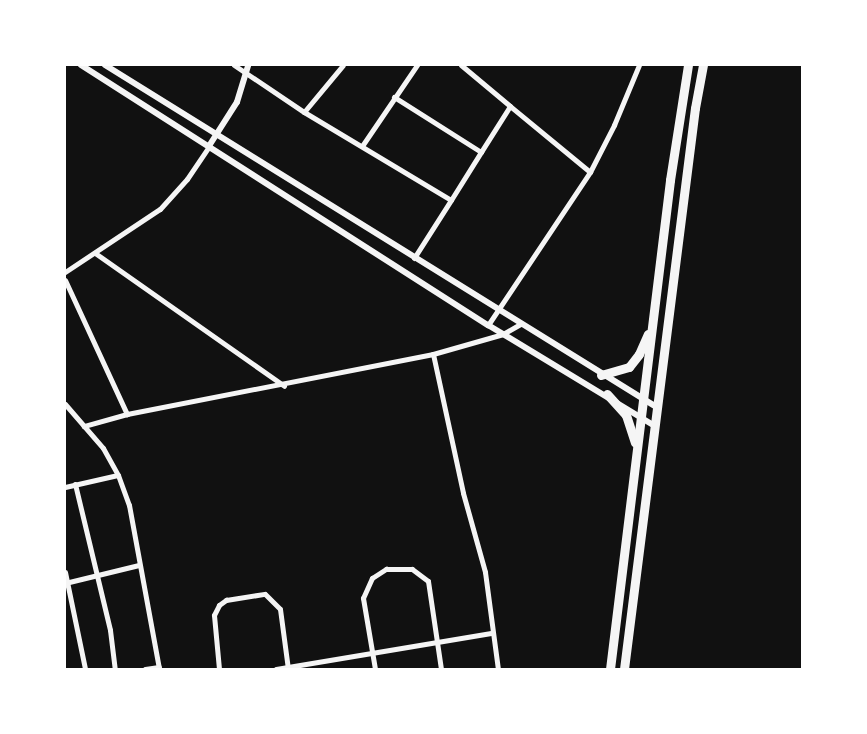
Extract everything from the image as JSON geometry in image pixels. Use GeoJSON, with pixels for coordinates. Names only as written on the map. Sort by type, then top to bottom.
{"type":"FeatureCollection","features":[{"type":"Feature","properties":{"kind":"highway"},"geometry":{"type":"LineString","coordinates":[[610,669],[652,323],[688,65]]}},
{"type":"Feature","properties":{"kind":"highway"},"geometry":{"type":"LineString","coordinates":[[624,669],[695,108],[703,65]]}},
{"type":"Feature","properties":{"kind":"highway"},"geometry":{"type":"LineString","coordinates":[[601,375],[622,371],[635,361],[652,323]]}},
{"type":"Feature","properties":{"kind":"highway"},"geometry":{"type":"LineString","coordinates":[[607,394],[626,415],[632,427],[636,454]]}},
{"type":"Feature","properties":{"kind":"street"},"geometry":{"type":"LineString","coordinates":[[81,65],[488,325],[607,394],[655,426]]}},
{"type":"Feature","properties":{"kind":"street"},"geometry":{"type":"LineString","coordinates":[[105,65],[658,408]]}},
{"type":"Feature","properties":{"kind":"street"},"geometry":{"type":"LineString","coordinates":[[234,65],[451,200]]}},
{"type":"Feature","properties":{"kind":"street"},"geometry":{"type":"LineString","coordinates":[[65,272],[160,209],[187,179],[237,102],[248,65]]}},
{"type":"Feature","properties":{"kind":"street"},"geometry":{"type":"LineString","coordinates":[[304,111],[344,65]]}},
{"type":"Feature","properties":{"kind":"street"},"geometry":{"type":"LineString","coordinates":[[362,146],[417,65]]}},
{"type":"Feature","properties":{"kind":"street"},"geometry":{"type":"LineString","coordinates":[[461,65],[590,172]]}},
{"type":"Feature","properties":{"kind":"street"},"geometry":{"type":"LineString","coordinates":[[488,325],[590,172],[614,125],[639,65]]}},
{"type":"Feature","properties":{"kind":"street"},"geometry":{"type":"LineString","coordinates":[[394,97],[481,152]]}},
{"type":"Feature","properties":{"kind":"street"},"geometry":{"type":"LineString","coordinates":[[414,258],[510,106]]}},
{"type":"Feature","properties":{"kind":"street"},"geometry":{"type":"LineString","coordinates":[[96,253],[284,386]]}},
{"type":"Feature","properties":{"kind":"street"},"geometry":{"type":"LineString","coordinates":[[65,280],[127,414]]}},
{"type":"Feature","properties":{"kind":"street"},"geometry":{"type":"LineString","coordinates":[[84,426],[127,414],[284,386],[433,355],[503,334],[520,324]]}},
{"type":"Feature","properties":{"kind":"street"},"geometry":{"type":"LineString","coordinates":[[433,355],[463,493],[485,572],[491,633],[498,669]]}},
{"type":"Feature","properties":{"kind":"street"},"geometry":{"type":"LineString","coordinates":[[65,404],[103,449],[118,475],[129,505],[159,668],[145,669]]}},
{"type":"Feature","properties":{"kind":"street"},"geometry":{"type":"LineString","coordinates":[[65,487],[118,475]]}},
{"type":"Feature","properties":{"kind":"street"},"geometry":{"type":"LineString","coordinates":[[75,485],[97,575],[115,669]]}},
{"type":"Feature","properties":{"kind":"street"},"geometry":{"type":"LineString","coordinates":[[66,582],[139,565]]}},
{"type":"Feature","properties":{"kind":"street"},"geometry":{"type":"LineString","coordinates":[[376,669],[363,598],[372,578],[386,569],[412,569],[428,581],[442,669]]}},
{"type":"Feature","properties":{"kind":"street"},"geometry":{"type":"LineString","coordinates":[[65,572],[85,669]]}},
{"type":"Feature","properties":{"kind":"street"},"geometry":{"type":"LineString","coordinates":[[219,669],[214,615],[219,605],[226,600],[265,594],[280,609],[288,668]]}},
{"type":"Feature","properties":{"kind":"street"},"geometry":{"type":"LineString","coordinates":[[276,669],[491,633]]}}]}
